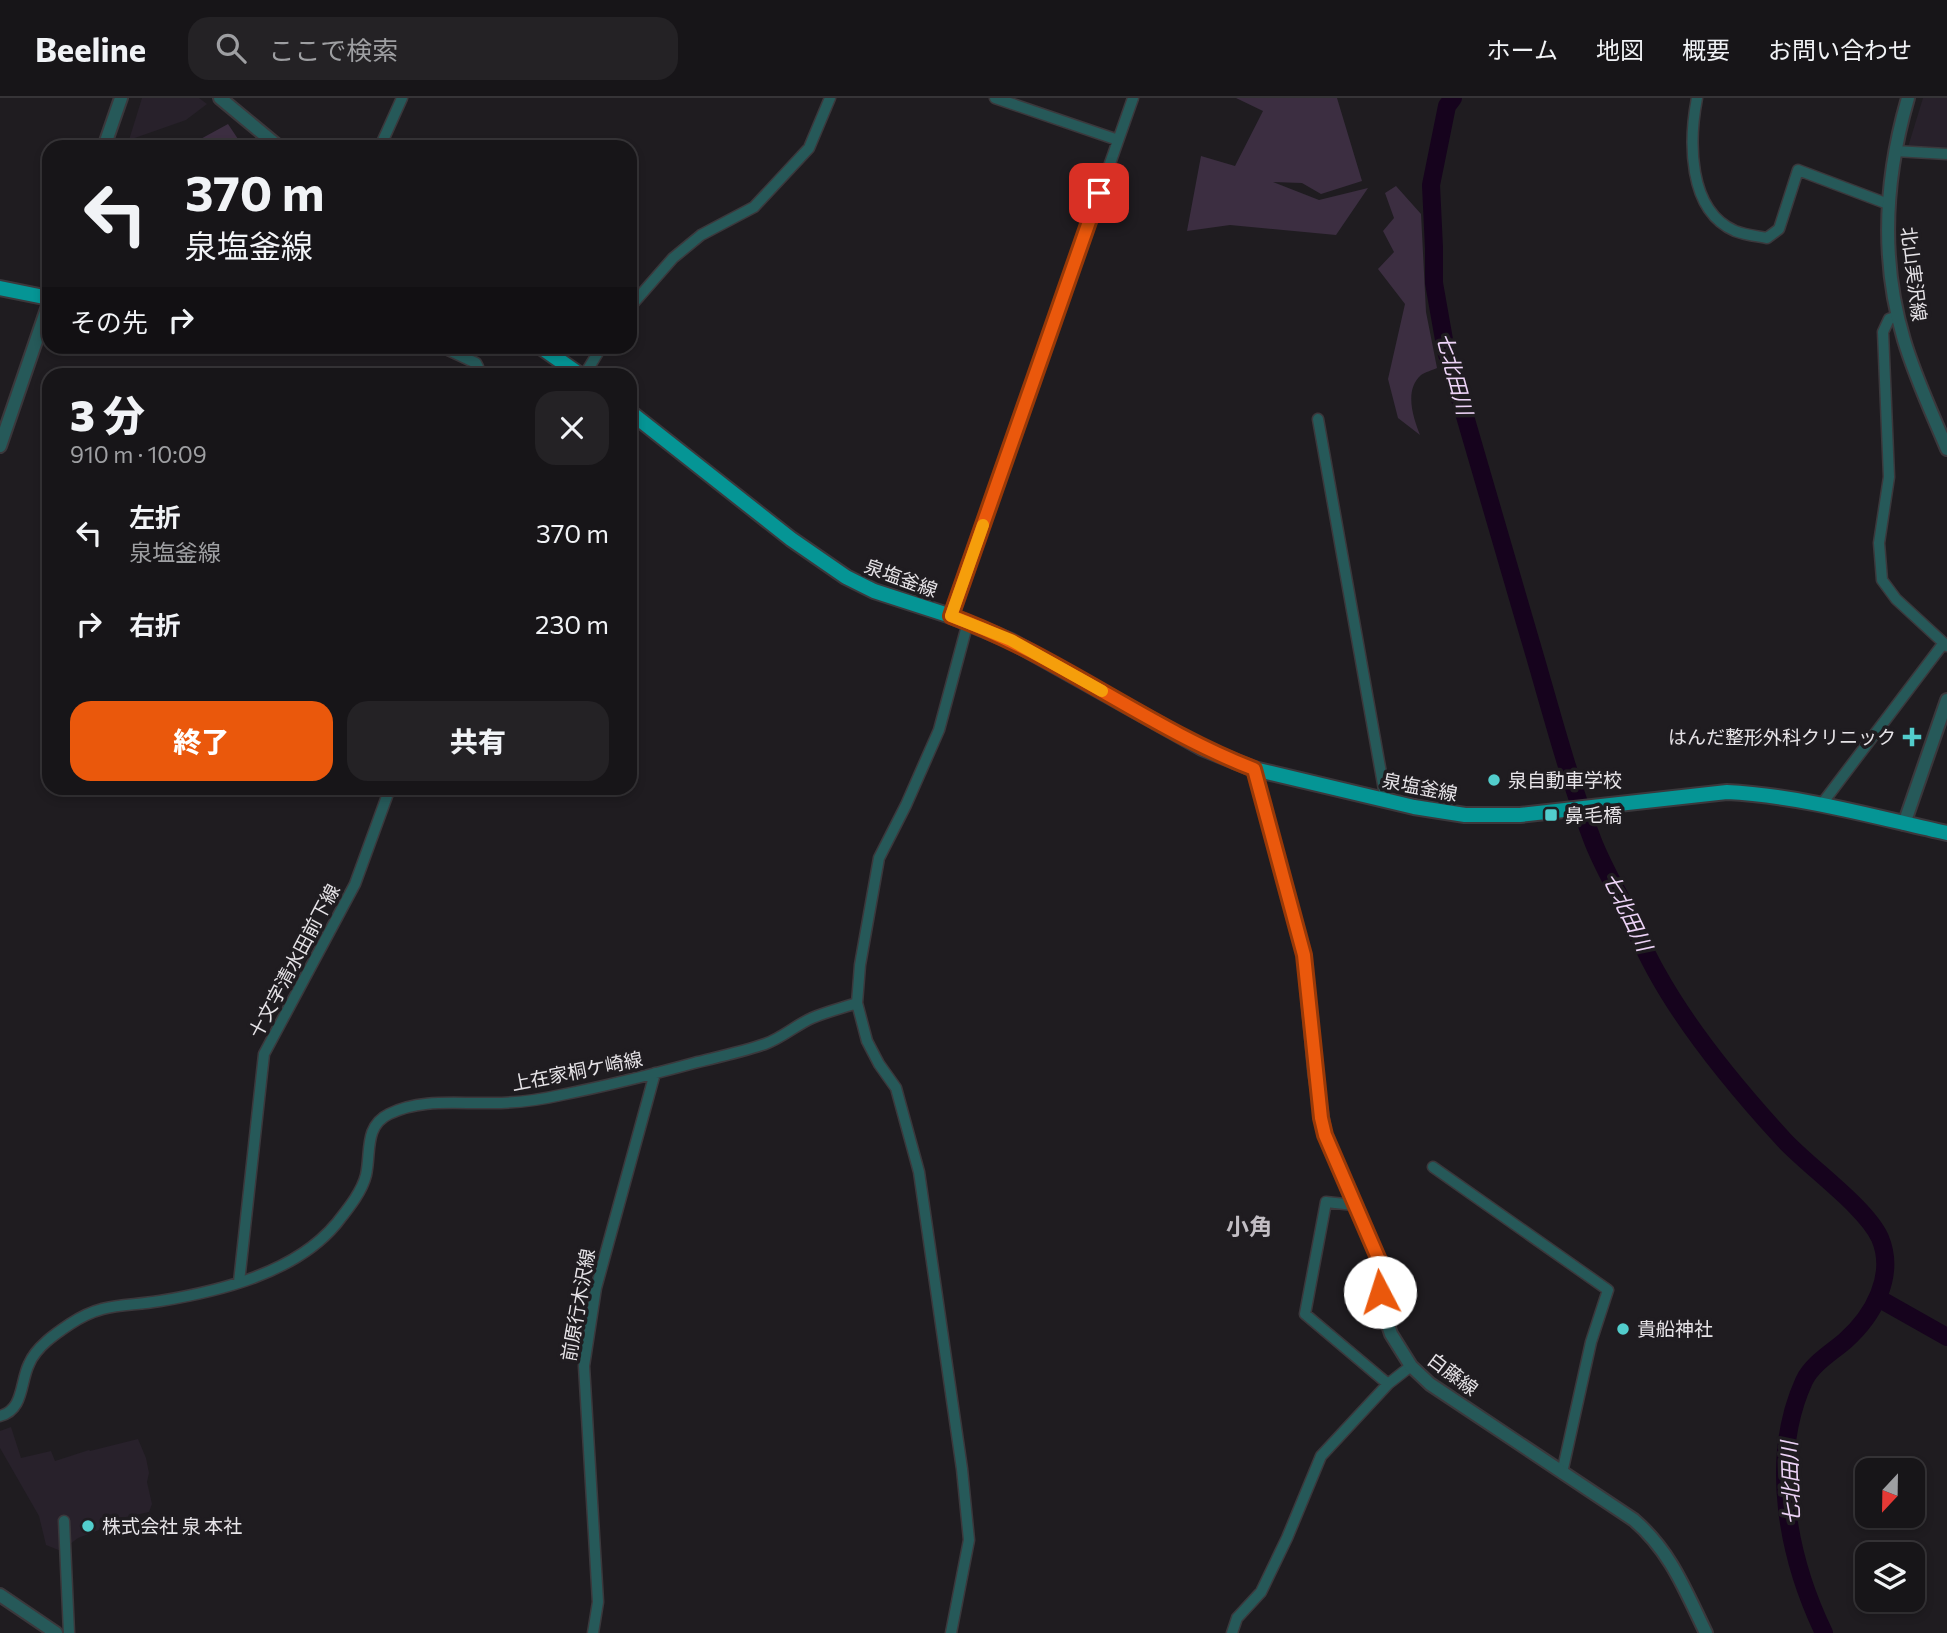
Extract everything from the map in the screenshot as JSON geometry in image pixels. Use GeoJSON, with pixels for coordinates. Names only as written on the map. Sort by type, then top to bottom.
{"type":"FeatureCollection","features":[{"type":"Feature","properties":{"kind":"main road"},"geometry":{"type":"LineString","coordinates":[[0,288],[42,299]]}},
{"type":"Feature","properties":{"kind":"main road"},"geometry":{"type":"LineString","coordinates":[[550,354],[570,368]]}},
{"type":"Feature","properties":{"kind":"main road","name":"泉塩釜線"},"geometry":{"type":"LineString","coordinates":[[637,418],[791,539],[846,577],[874,591],[968,622],[1011,640],[1202,748],[1254,769],[1386,801],[1465,815],[1550,812],[1727,793],[1755,794],[1821,805]]}},
{"type":"Feature","properties":{"kind":"main road"},"geometry":{"type":"LineString","coordinates":[[1821,805],[1947,833]]}},
{"type":"Feature","properties":{"kind":"street"},"geometry":{"type":"LineString","coordinates":[[106,140],[121,98]]}},
{"type":"Feature","properties":{"kind":"street"},"geometry":{"type":"LineString","coordinates":[[220,98],[271,140]]}},
{"type":"Feature","properties":{"kind":"street"},"geometry":{"type":"LineString","coordinates":[[383,140],[402,98]]}},
{"type":"Feature","properties":{"kind":"street"},"geometry":{"type":"LineString","coordinates":[[637,299],[673,258],[701,235],[754,207],[809,148],[830,98]]}},
{"type":"Feature","properties":{"kind":"street"},"geometry":{"type":"LineString","coordinates":[[995,98],[1118,141]]}},
{"type":"Feature","properties":{"kind":"street"},"geometry":{"type":"LineString","coordinates":[[951,616],[1133,98]]}},
{"type":"Feature","properties":{"kind":"street"},"geometry":{"type":"LineString","coordinates":[[1697,98],[1692,142],[1693,168],[1704,199],[1717,218],[1733,230],[1767,238],[1779,229],[1798,170],[1888,204]]}},
{"type":"Feature","properties":{"kind":"street","name":"北山実沢線"},"geometry":{"type":"LineString","coordinates":[[1908,98],[1895,151],[1888,204],[1888,237],[1898,316],[1920,387],[1947,449]]}},
{"type":"Feature","properties":{"kind":"street"},"geometry":{"type":"LineString","coordinates":[[1895,151],[1947,155]]}},
{"type":"Feature","properties":{"kind":"street"},"geometry":{"type":"LineString","coordinates":[[1821,805],[1945,645],[1896,599],[1882,580],[1879,543],[1889,477],[1883,332],[1889,319],[1898,316]]}},
{"type":"Feature","properties":{"kind":"street"},"geometry":{"type":"LineString","coordinates":[[0,446],[42,322]]}},
{"type":"Feature","properties":{"kind":"street"},"geometry":{"type":"LineString","coordinates":[[457,354],[476,363],[478,368]]}},
{"type":"Feature","properties":{"kind":"street"},"geometry":{"type":"LineString","coordinates":[[1318,419],[1386,801]]}},
{"type":"Feature","properties":{"kind":"street"},"geometry":{"type":"LineString","coordinates":[[951,1633],[969,1540],[960,1458],[919,1172],[897,1088],[878,1064],[867,1041],[857,1003],[860,965],[880,858],[939,730],[968,622]]}},
{"type":"Feature","properties":{"kind":"street"},"geometry":{"type":"LineString","coordinates":[[1904,824],[1947,700]]}},
{"type":"Feature","properties":{"kind":"street","name":"白藤線"},"geometry":{"type":"LineString","coordinates":[[1254,769],[1304,955],[1325,1135],[1382,1267],[1380,1292],[1384,1313],[1400,1351],[1430,1384],[1634,1520],[1652,1535],[1666,1553],[1706,1633]]}},
{"type":"Feature","properties":{"kind":"street","name":"十文字清水田前下線"},"geometry":{"type":"LineString","coordinates":[[239,1282],[264,1054],[355,884],[387,795]]}},
{"type":"Feature","properties":{"kind":"street","name":"上在家桐ケ崎線"},"geometry":{"type":"LineString","coordinates":[[0,1416],[15,1407],[20,1399],[29,1363],[39,1348],[68,1325],[92,1311],[103,1307],[160,1301],[239,1282],[261,1275],[314,1246],[335,1224],[360,1188],[366,1174],[370,1136],[376,1124],[387,1114],[439,1102],[495,1104],[556,1096],[655,1073],[768,1043],[811,1018],[857,1003]]}},
{"type":"Feature","properties":{"kind":"street","name":"前原行木沢線"},"geometry":{"type":"LineString","coordinates":[[593,1633],[598,1602],[584,1366],[596,1288],[655,1073]]}},
{"type":"Feature","properties":{"kind":"street"},"geometry":{"type":"LineString","coordinates":[[1433,1167],[1608,1290],[1591,1342],[1562,1473]]}},
{"type":"Feature","properties":{"kind":"street"},"geometry":{"type":"LineString","coordinates":[[1354,1205],[1326,1202],[1306,1314],[1388,1384]]}},
{"type":"Feature","properties":{"kind":"street"},"geometry":{"type":"LineString","coordinates":[[1232,1633],[1237,1618],[1261,1592],[1321,1456],[1388,1384],[1411,1366]]}},
{"type":"Feature","properties":{"kind":"street"},"geometry":{"type":"LineString","coordinates":[[64,1521],[69,1633]]}},
{"type":"Feature","properties":{"kind":"street"},"geometry":{"type":"LineString","coordinates":[[0,1595],[56,1633]]}},
{"type":"Feature","properties":{"kind":"shaded area"},"geometry":{"type":"Polygon","coordinates":[[[142,98],[199,98],[207,104],[186,120],[129,140],[142,98]]]}},
{"type":"Feature","properties":{"kind":"shaded area"},"geometry":{"type":"Polygon","coordinates":[[[1236,98],[1337,98],[1362,181],[1321,194],[1302,183],[1273,182],[1319,200],[1368,188],[1336,235],[1230,225],[1187,231],[1201,156],[1235,166],[1263,111],[1236,98]]]}},
{"type":"Feature","properties":{"kind":"shaded area"},"geometry":{"type":"Polygon","coordinates":[[[1923,98],[1947,98],[1947,151],[1908,147],[1923,98]]]}},
{"type":"Feature","properties":{"kind":"shaded area"},"geometry":{"type":"Polygon","coordinates":[[[228,124],[238,139],[236,140],[199,140],[228,124]]]}},
{"type":"Feature","properties":{"kind":"shaded area"},"geometry":{"type":"Polygon","coordinates":[[[1396,186],[1421,214],[1426,312],[1437,368],[1421,375],[1413,388],[1413,412],[1420,435],[1398,418],[1388,379],[1405,304],[1378,269],[1394,252],[1383,231],[1394,218],[1385,193],[1396,186]]]}},
{"type":"Feature","properties":{"kind":"shaded area"},"geometry":{"type":"Polygon","coordinates":[[[11,1427],[21,1458],[51,1451],[55,1461],[138,1439],[149,1473],[147,1482],[152,1504],[149,1512],[117,1519],[117,1523],[78,1538],[61,1551],[46,1545],[39,1516],[0,1448],[0,1431],[11,1427]]]}},
{"type":"Feature","properties":{"kind":"waterway","name":"七北田川"},"geometry":{"type":"LineString","coordinates":[[1453,98],[1447,106],[1431,185],[1434,283],[1446,351],[1558,737],[1591,836],[1647,954],[1684,1017],[1732,1081],[1784,1140],[1863,1213],[1880,1238],[1884,1252],[1883,1281],[1873,1307],[1855,1331],[1807,1375],[1793,1411],[1787,1443],[1785,1476],[1792,1541],[1811,1604],[1824,1633]]}},
{"type":"Feature","properties":{"kind":"waterway"},"geometry":{"type":"LineString","coordinates":[[1878,1298],[1947,1337]]}},
{"type":"Feature","properties":{"kind":"slow traffic"},"geometry":{"type":"LineString","coordinates":[[983,525],[951,616],[1011,640],[1102,691]]}},
{"type":"Feature","properties":{"kind":"place","name":"はんだ整形外科クリニック"},"geometry":{"type":"Point","coordinates":[1912,737]}},
{"type":"Feature","properties":{"kind":"place","name":"泉自動車学校"},"geometry":{"type":"Point","coordinates":[1494,780]}},
{"type":"Feature","properties":{"kind":"place","name":"鼻毛橋"},"geometry":{"type":"Point","coordinates":[1551,815]}},
{"type":"Feature","properties":{"kind":"place","name":"貴船神社"},"geometry":{"type":"Point","coordinates":[1623,1329]}},
{"type":"Feature","properties":{"kind":"place","name":"株式会社 泉 本社"},"geometry":{"type":"Point","coordinates":[88,1526]}},
{"type":"Feature","properties":{"kind":"district","name":"小角"},"geometry":{"type":"Point","coordinates":[1249,1227]}},
{"type":"Feature","properties":{"kind":"route"},"geometry":{"type":"LineString","coordinates":[[1099,193],[951,616],[1011,640],[1202,748],[1254,769],[1304,955],[1315,1074],[1325,1135],[1382,1267],[1380,1292]]}}]}
